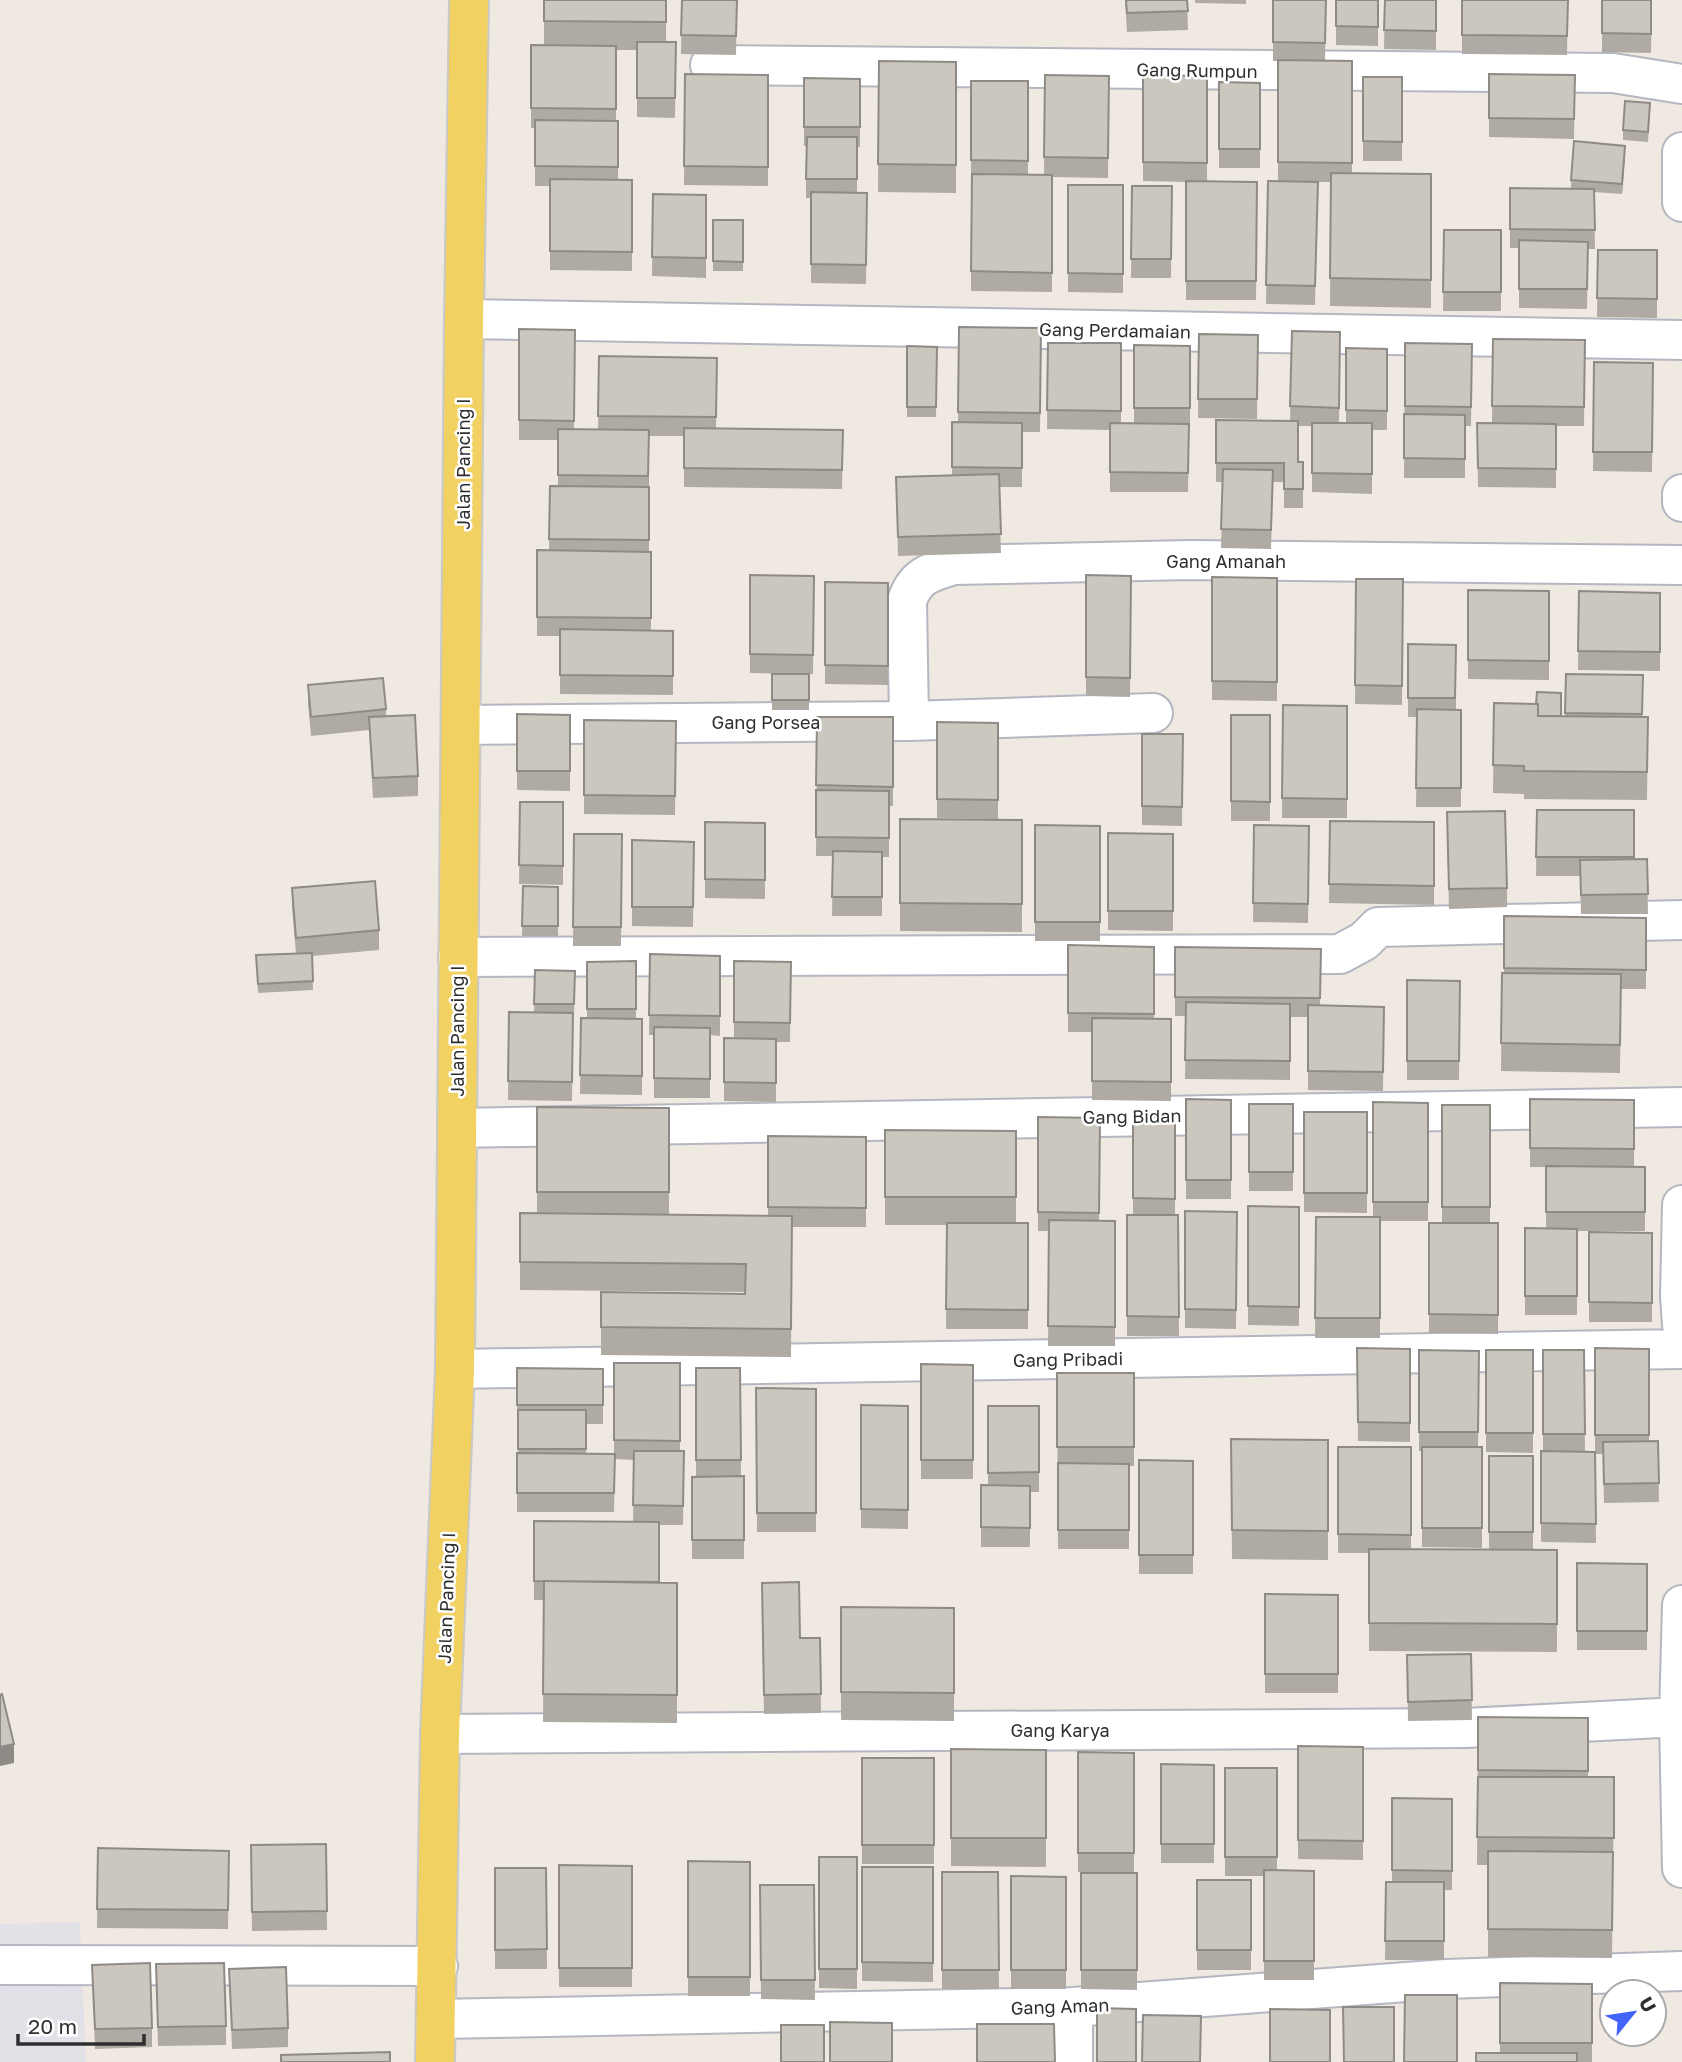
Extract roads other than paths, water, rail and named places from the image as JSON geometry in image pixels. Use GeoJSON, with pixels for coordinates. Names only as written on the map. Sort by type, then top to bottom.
{"type":"FeatureCollection","features":[{"type":"Feature","properties":{"kind":"main road","name":"Jalan Pancing I"},"geometry":{"type":"LineString","coordinates":[[435,2062],[440,1734],[455,1369],[464,319],[470,0]]}},
{"type":"Feature","properties":{"kind":"street","name":"Gang Rumpun"},"geometry":{"type":"LineString","coordinates":[[710,65],[1613,73],[1682,85]]}},
{"type":"Feature","properties":{"kind":"street"},"geometry":{"type":"LineString","coordinates":[[1682,152],[1682,202]]}},
{"type":"Feature","properties":{"kind":"street","name":"Gang Perdamaian"},"geometry":{"type":"LineString","coordinates":[[464,319],[1682,340]]}},
{"type":"Feature","properties":{"kind":"street"},"geometry":{"type":"LineString","coordinates":[[1682,494],[1682,502]]}},
{"type":"Feature","properties":{"kind":"street","name":"Gang Amanah"},"geometry":{"type":"LineString","coordinates":[[909,721],[909,594],[912,587],[929,573],[954,565],[1190,560],[1682,565]]}},
{"type":"Feature","properties":{"kind":"street","name":"Gang Porsea"},"geometry":{"type":"LineString","coordinates":[[462,724],[909,721],[1153,713]]}},
{"type":"Feature","properties":{"kind":"street"},"geometry":{"type":"LineString","coordinates":[[458,957],[1340,954],[1363,941],[1378,927],[1682,920]]}},
{"type":"Feature","properties":{"kind":"street","name":"Gang Bidan"},"geometry":{"type":"LineString","coordinates":[[457,1128],[1682,1107]]}},
{"type":"Feature","properties":{"kind":"street"},"geometry":{"type":"LineString","coordinates":[[1681,1306],[1682,1205]]}},
{"type":"Feature","properties":{"kind":"street","name":"Gang Pribadi"},"geometry":{"type":"LineString","coordinates":[[455,1369],[1682,1349]]}},
{"type":"Feature","properties":{"kind":"street"},"geometry":{"type":"LineString","coordinates":[[1682,1605],[1682,1868]]}},
{"type":"Feature","properties":{"kind":"street","name":"Gang Karya"},"geometry":{"type":"LineString","coordinates":[[440,1734],[1466,1728],[1680,1742]]}},
{"type":"Feature","properties":{"kind":"street"},"geometry":{"type":"LineString","coordinates":[[0,1965],[438,1966]]}},
{"type":"Feature","properties":{"kind":"street","name":"Gang Aman"},"geometry":{"type":"LineString","coordinates":[[437,2019],[1073,2007],[1446,1979],[1682,1971]]}},
{"type":"Feature","properties":{"kind":"street"},"geometry":{"type":"LineString","coordinates":[[1073,2007],[1073,2062]]}}]}
